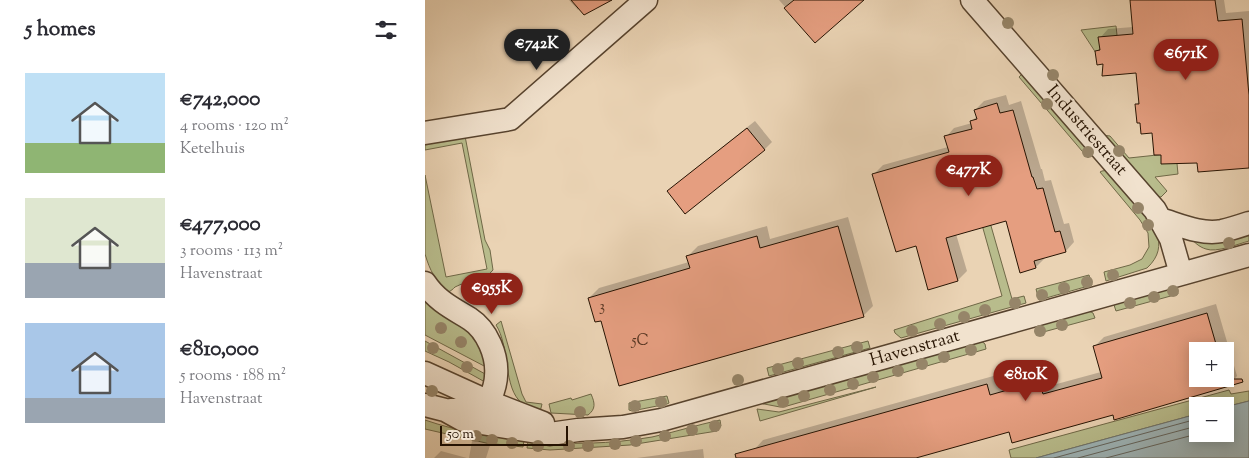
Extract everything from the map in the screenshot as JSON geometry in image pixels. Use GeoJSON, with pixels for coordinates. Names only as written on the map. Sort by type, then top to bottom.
{"type":"FeatureCollection","features":[{"type":"Feature","properties":{"kind":"street"},"geometry":{"type":"LineString","coordinates":[[425,133],[510,120],[646,0]]}},
{"type":"Feature","properties":{"kind":"street","name":"Industriestraat"},"geometry":{"type":"LineString","coordinates":[[972,0],[1155,210],[1171,239],[1181,274]]}},
{"type":"Feature","properties":{"kind":"street"},"geometry":{"type":"LineString","coordinates":[[1160,219],[1205,232],[1221,231],[1249,223]]}},
{"type":"Feature","properties":{"kind":"street","name":"Havenstraat"},"geometry":{"type":"LineString","coordinates":[[435,408],[463,420],[550,434],[623,427],[669,418],[1249,255]]}},
{"type":"Feature","properties":{"kind":"street"},"geometry":{"type":"LineString","coordinates":[[425,284],[435,296],[480,328],[492,348],[497,376],[489,402],[475,409],[435,408]]}},
{"type":"Feature","properties":{"kind":"street","name":"Havenstraat"},"geometry":{"type":"LineString","coordinates":[[425,373],[489,402],[542,423],[578,430]]}},
{"type":"Feature","properties":{"kind":"green space"},"geometry":{"type":"Polygon","coordinates":[[[1116,26],[1117,35],[1096,53],[1081,30],[1116,26]]]}},
{"type":"Feature","properties":{"kind":"green space"},"geometry":{"type":"Polygon","coordinates":[[[1022,74],[1092,151],[1088,158],[1019,77],[1022,74]]]}},
{"type":"Feature","properties":{"kind":"green space"},"geometry":{"type":"Polygon","coordinates":[[[1102,135],[1110,136],[1129,158],[1176,153],[1178,174],[1155,177],[1167,191],[1161,197],[1154,197],[1102,135]]]}},
{"type":"Feature","properties":{"kind":"green space"},"geometry":{"type":"Polygon","coordinates":[[[465,136],[485,240],[490,250],[493,270],[485,277],[455,287],[448,292],[433,275],[425,254],[425,175],[446,277],[487,269],[462,143],[425,150],[425,143],[465,136]]]}},
{"type":"Feature","properties":{"kind":"green space"},"geometry":{"type":"Polygon","coordinates":[[[1109,170],[1148,217],[1157,233],[1159,242],[1158,251],[1147,268],[1106,281],[1104,272],[1130,265],[1142,259],[1149,247],[1148,233],[1140,220],[1100,172],[1109,170]]]}},
{"type":"Feature","properties":{"kind":"green space"},"geometry":{"type":"Polygon","coordinates":[[[985,205],[1012,299],[1024,296],[1026,303],[901,338],[894,330],[1002,296],[977,207],[985,205]]]}},
{"type":"Feature","properties":{"kind":"green space"},"geometry":{"type":"Polygon","coordinates":[[[1249,231],[1249,241],[1215,250],[1201,247],[1190,237],[1249,231]]]}},
{"type":"Feature","properties":{"kind":"green space"},"geometry":{"type":"Polygon","coordinates":[[[1089,275],[1092,285],[1039,300],[1036,289],[1089,275]]]}},
{"type":"Feature","properties":{"kind":"green space"},"geometry":{"type":"Polygon","coordinates":[[[1171,286],[1177,290],[1178,294],[1116,311],[1114,305],[1117,301],[1171,286]]]}},
{"type":"Feature","properties":{"kind":"green space"},"geometry":{"type":"Polygon","coordinates":[[[425,299],[465,325],[480,342],[486,367],[425,335],[425,299]]]}},
{"type":"Feature","properties":{"kind":"green space"},"geometry":{"type":"Polygon","coordinates":[[[1087,310],[1093,313],[1095,318],[1036,334],[1035,331],[1040,323],[1087,310]]]}},
{"type":"Feature","properties":{"kind":"green space"},"geometry":{"type":"Polygon","coordinates":[[[501,321],[522,394],[526,402],[542,404],[540,412],[522,403],[512,388],[503,344],[496,325],[501,321]]]}},
{"type":"Feature","properties":{"kind":"green space"},"geometry":{"type":"Polygon","coordinates":[[[980,340],[985,344],[986,349],[787,406],[780,407],[759,403],[980,340]]]}},
{"type":"Feature","properties":{"kind":"green space"},"geometry":{"type":"Polygon","coordinates":[[[425,341],[487,375],[485,382],[425,351],[425,341]]]}},
{"type":"Feature","properties":{"kind":"green space"},"geometry":{"type":"Polygon","coordinates":[[[868,341],[870,348],[769,376],[767,368],[868,341]]]}},
{"type":"Feature","properties":{"kind":"green space"},"geometry":{"type":"Polygon","coordinates":[[[876,387],[760,421],[757,409],[779,412],[876,387]]]}},
{"type":"Feature","properties":{"kind":"green space"},"geometry":{"type":"Polygon","coordinates":[[[1229,390],[1231,394],[1249,391],[1249,401],[1234,405],[1234,397],[1203,397],[1229,390]]]}},
{"type":"Feature","properties":{"kind":"green space"},"geometry":{"type":"Polygon","coordinates":[[[591,394],[594,406],[588,415],[551,413],[549,404],[591,394]]]}},
{"type":"Feature","properties":{"kind":"green space"},"geometry":{"type":"Polygon","coordinates":[[[667,396],[669,403],[667,404],[629,410],[629,403],[667,396]]]}},
{"type":"Feature","properties":{"kind":"green space"},"geometry":{"type":"Polygon","coordinates":[[[1189,401],[1189,416],[1036,458],[1011,458],[1009,450],[1189,401]]]}},
{"type":"Feature","properties":{"kind":"green space"},"geometry":{"type":"Polygon","coordinates":[[[425,420],[474,433],[524,440],[523,447],[486,443],[425,429],[425,420]]]}},
{"type":"Feature","properties":{"kind":"green space"},"geometry":{"type":"Polygon","coordinates":[[[720,420],[721,426],[717,431],[630,445],[550,450],[527,448],[528,441],[590,443],[652,437],[720,420]]]}},
{"type":"Feature","properties":{"kind":"water"},"geometry":{"type":"Polygon","coordinates":[[[1249,401],[1249,458],[1036,458],[1189,416],[1189,442],[1234,442],[1234,405],[1249,401]]]}},
{"type":"Feature","properties":{"kind":"building"},"geometry":{"type":"Polygon","coordinates":[[[571,0],[612,0],[584,15],[571,0]]]}},
{"type":"Feature","properties":{"kind":"building"},"geometry":{"type":"Polygon","coordinates":[[[794,0],[864,0],[815,43],[784,8],[794,0]]]}},
{"type":"Feature","properties":{"kind":"building"},"geometry":{"type":"Polygon","coordinates":[[[1130,0],[1215,0],[1218,21],[1242,19],[1249,95],[1249,168],[1198,172],[1197,163],[1161,164],[1161,155],[1154,155],[1152,133],[1141,134],[1140,123],[1137,123],[1135,104],[1139,104],[1136,73],[1102,76],[1103,64],[1097,65],[1095,51],[1100,50],[1098,37],[1133,34],[1130,0]]]}},
{"type":"Feature","properties":{"kind":"building"},"geometry":{"type":"Polygon","coordinates":[[[997,103],[1000,113],[1013,110],[1032,177],[1037,189],[1043,188],[1055,232],[1060,231],[1066,252],[1034,261],[1036,268],[1020,273],[1006,221],[946,238],[958,281],[928,290],[916,246],[896,252],[872,174],[949,152],[944,136],[972,129],[970,121],[977,119],[974,110],[997,103]]]}},
{"type":"Feature","properties":{"kind":"building"},"geometry":{"type":"Polygon","coordinates":[[[747,128],[765,150],[685,214],[667,191],[747,128]]]}},
{"type":"Feature","properties":{"kind":"building"},"geometry":{"type":"Polygon","coordinates":[[[838,226],[864,317],[619,386],[601,321],[595,322],[588,298],[690,268],[686,256],[757,236],[760,248],[838,226]]]}},
{"type":"Feature","properties":{"kind":"building"},"geometry":{"type":"Polygon","coordinates":[[[1207,313],[1215,342],[1189,342],[1189,387],[1226,387],[1114,420],[1113,415],[1012,443],[1009,432],[916,458],[736,458],[735,454],[987,384],[990,395],[1039,381],[1043,394],[1102,378],[1093,346],[1207,313]]]}},
{"type":"Feature","properties":{"kind":"building"},"geometry":{"type":"Polygon","coordinates":[[[1234,379],[1242,379],[1243,382],[1234,385],[1234,379]]]}}]}
